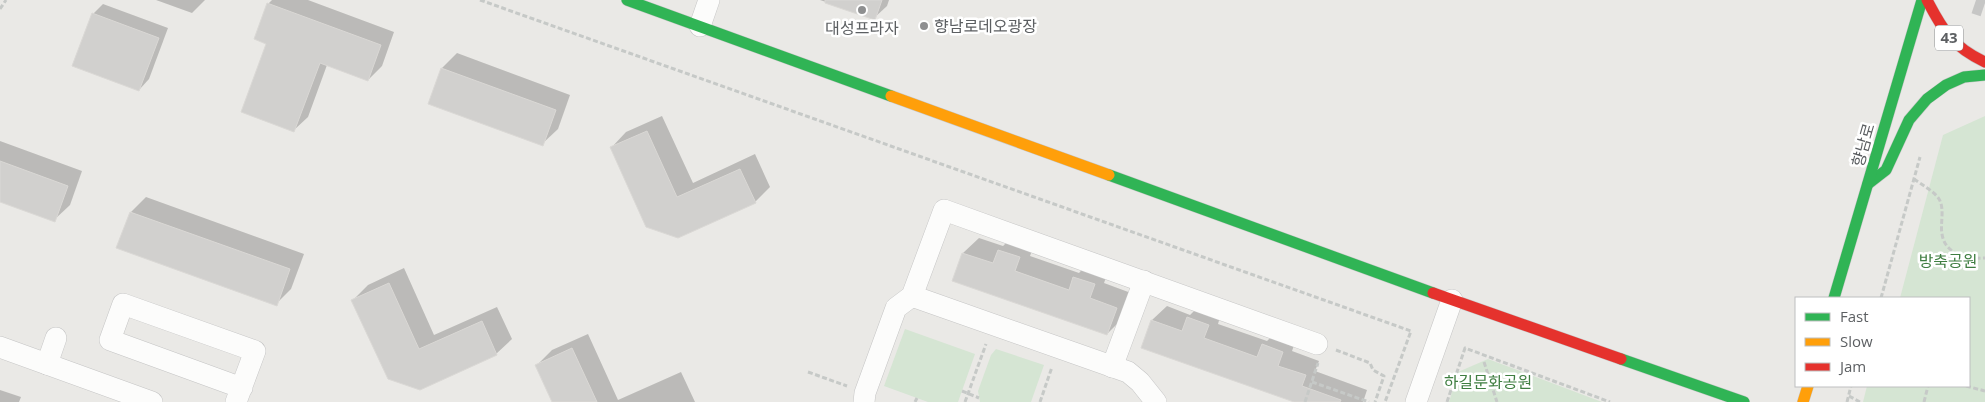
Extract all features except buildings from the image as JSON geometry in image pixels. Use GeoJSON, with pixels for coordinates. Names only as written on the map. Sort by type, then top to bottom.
{"type":"FeatureCollection","features":[{"type":"Feature","properties":{"kind":"street"},"geometry":{"type":"LineString","coordinates":[[627,0],[1452,300],[1744,402]]}},
{"type":"Feature","properties":{"kind":"street"},"geometry":{"type":"LineString","coordinates":[[700,26],[709,0]]}},
{"type":"Feature","properties":{"kind":"street","name":"향남로"},"geometry":{"type":"LineString","coordinates":[[1834,297],[1922,0]]}},
{"type":"Feature","properties":{"kind":"street","name":"43"},"geometry":{"type":"LineString","coordinates":[[1927,0],[1942,29],[1953,44],[1968,55],[1985,62]]}},
{"type":"Feature","properties":{"kind":"street"},"geometry":{"type":"LineString","coordinates":[[1868,184],[1886,170],[1910,120],[1927,98],[1946,85],[1964,77],[1985,75]]}},
{"type":"Feature","properties":{"kind":"street"},"geometry":{"type":"LineString","coordinates":[[864,402],[865,392],[896,308],[912,296],[944,210],[1144,281],[1324,350]]}},
{"type":"Feature","properties":{"kind":"street"},"geometry":{"type":"LineString","coordinates":[[1112,366],[1144,281]]}},
{"type":"Feature","properties":{"kind":"street"},"geometry":{"type":"LineString","coordinates":[[912,296],[1128,372],[1140,382],[1156,402]]}},
{"type":"Feature","properties":{"kind":"street"},"geometry":{"type":"LineString","coordinates":[[1416,402],[1452,300]]}},
{"type":"Feature","properties":{"kind":"street"},"geometry":{"type":"LineString","coordinates":[[123,304],[255,352],[239,395],[110,340],[123,304]]}},
{"type":"Feature","properties":{"kind":"street"},"geometry":{"type":"LineString","coordinates":[[47,364],[56,338]]}},
{"type":"Feature","properties":{"kind":"street"},"geometry":{"type":"LineString","coordinates":[[0,347],[152,402]]}},
{"type":"Feature","properties":{"kind":"street"},"geometry":{"type":"LineString","coordinates":[[1803,402],[1808,387]]}},
{"type":"Feature","properties":{"kind":"path"},"geometry":{"type":"LineString","coordinates":[[0,9],[6,0]]}},
{"type":"Feature","properties":{"kind":"path"},"geometry":{"type":"LineString","coordinates":[[480,0],[1411,331],[1385,402]]}},
{"type":"Feature","properties":{"kind":"path"},"geometry":{"type":"LineString","coordinates":[[1881,297],[1921,151]]}},
{"type":"Feature","properties":{"kind":"path"},"geometry":{"type":"LineString","coordinates":[[1914,179],[1938,197],[1942,211],[1942,235],[1945,244],[1952,251],[1968,259],[1985,258]]}},
{"type":"Feature","properties":{"kind":"path"},"geometry":{"type":"LineString","coordinates":[[965,402],[993,324]]}},
{"type":"Feature","properties":{"kind":"path"},"geometry":{"type":"LineString","coordinates":[[1040,402],[1059,348]]}},
{"type":"Feature","properties":{"kind":"path"},"geometry":{"type":"LineString","coordinates":[[1447,402],[1466,348],[1610,402]]}},
{"type":"Feature","properties":{"kind":"path"},"geometry":{"type":"LineString","coordinates":[[1305,402],[1324,350],[1370,363],[1374,370],[1384,376],[1375,402]]}},
{"type":"Feature","properties":{"kind":"path"},"geometry":{"type":"LineString","coordinates":[[1484,362],[1497,402]]}},
{"type":"Feature","properties":{"kind":"path"},"geometry":{"type":"LineString","coordinates":[[808,372],[825,378]]}},
{"type":"Feature","properties":{"kind":"path"},"geometry":{"type":"LineString","coordinates":[[1312,382],[1369,402]]}},
{"type":"Feature","properties":{"kind":"path"},"geometry":{"type":"LineString","coordinates":[[1847,402],[1851,387]]}},
{"type":"Feature","properties":{"kind":"path"},"geometry":{"type":"LineString","coordinates":[[1924,402],[1928,387]]}},
{"type":"Feature","properties":{"kind":"path"},"geometry":{"type":"LineString","coordinates":[[1970,387],[1985,391]]}},
{"type":"Feature","properties":{"kind":"path"},"geometry":{"type":"LineString","coordinates":[[962,392],[979,398]]}},
{"type":"Feature","properties":{"kind":"path"},"geometry":{"type":"LineString","coordinates":[[1849,396],[1860,402]]}},
{"type":"Feature","properties":{"kind":"green space","name":"방축공원"},"geometry":{"type":"Polygon","coordinates":[[[1985,116],[1985,402],[1863,402],[1867,387],[1970,387],[1970,297],[1900,297],[1943,135],[1985,116]]]}},
{"type":"Feature","properties":{"kind":"green space"},"geometry":{"type":"Polygon","coordinates":[[[905,329],[975,354],[958,402],[928,402],[884,386],[905,329]]]}},
{"type":"Feature","properties":{"kind":"green space"},"geometry":{"type":"Polygon","coordinates":[[[996,349],[1044,365],[1031,402],[980,402],[978,391],[991,355],[996,349]]]}},
{"type":"Feature","properties":{"kind":"green space","name":"하길문화공원"},"geometry":{"type":"Polygon","coordinates":[[[1488,359],[1602,402],[1449,402],[1458,372],[1488,359]]]}},
{"type":"Feature","properties":{"kind":"tunnel"},"geometry":{"type":"LineString","coordinates":[[1976,0],[1985,3]]}},
{"type":"Feature","properties":{"kind":"traffic: fast"},"geometry":{"type":"LineString","coordinates":[[627,0],[891,96]]}},
{"type":"Feature","properties":{"kind":"traffic: fast"},"geometry":{"type":"LineString","coordinates":[[1834,297],[1922,0]]}},
{"type":"Feature","properties":{"kind":"traffic: fast"},"geometry":{"type":"LineString","coordinates":[[1868,184],[1886,170],[1909,120],[1927,99],[1946,85],[1964,77],[1985,75]]}},
{"type":"Feature","properties":{"kind":"traffic: fast"},"geometry":{"type":"LineString","coordinates":[[1109,175],[1433,293]]}},
{"type":"Feature","properties":{"kind":"traffic: fast"},"geometry":{"type":"LineString","coordinates":[[1621,359],[1744,402]]}},
{"type":"Feature","properties":{"kind":"traffic: slow"},"geometry":{"type":"LineString","coordinates":[[891,96],[1109,175]]}},
{"type":"Feature","properties":{"kind":"traffic: slow"},"geometry":{"type":"LineString","coordinates":[[1803,402],[1808,387]]}},
{"type":"Feature","properties":{"kind":"traffic: jam"},"geometry":{"type":"LineString","coordinates":[[1927,0],[1938,21],[1950,37],[1965,50],[1985,62]]}},
{"type":"Feature","properties":{"kind":"traffic: jam"},"geometry":{"type":"LineString","coordinates":[[1433,293],[1621,359]]}},
{"type":"Feature","properties":{"kind":"place","name":"대성프라자"},"geometry":{"type":"Point","coordinates":[862,10]}},
{"type":"Feature","properties":{"kind":"place","name":"향남로데오광장"},"geometry":{"type":"Point","coordinates":[924,26]}}]}
